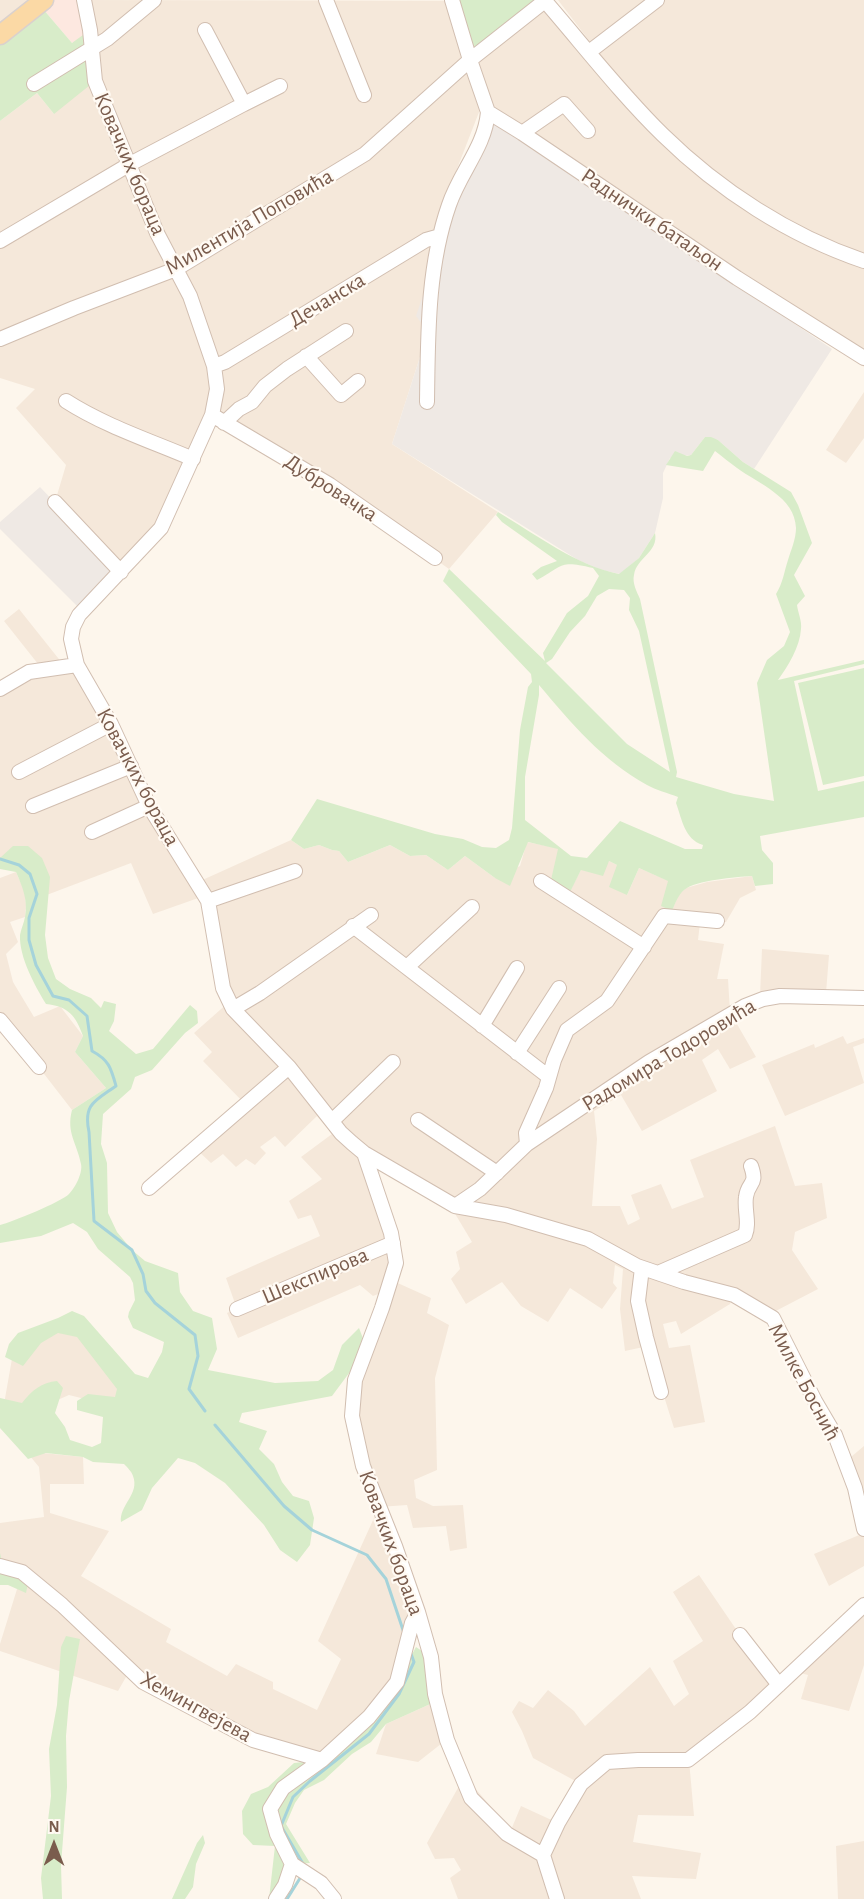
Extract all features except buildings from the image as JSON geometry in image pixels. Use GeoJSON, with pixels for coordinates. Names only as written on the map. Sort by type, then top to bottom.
{"type":"FeatureCollection","features":[{"type":"Feature","properties":{"kind":"main road"},"geometry":{"type":"LineString","coordinates":[[0,34],[44,0]]}},
{"type":"Feature","properties":{"kind":"street","name":"Ковачких бораца"},"geometry":{"type":"LineString","coordinates":[[84,0],[90,30],[95,81],[157,233],[190,296],[214,366],[218,419],[194,459],[161,528],[79,615],[73,627],[71,639],[73,652],[77,665],[111,724],[149,807],[208,901],[223,988],[233,1009],[289,1067],[341,1133],[364,1153],[455,1206]]}},
{"type":"Feature","properties":{"kind":"street"},"geometry":{"type":"LineString","coordinates":[[34,84],[82,52],[92,48],[154,0]]}},
{"type":"Feature","properties":{"kind":"street"},"geometry":{"type":"LineString","coordinates":[[326,0],[364,95]]}},
{"type":"Feature","properties":{"kind":"street"},"geometry":{"type":"LineString","coordinates":[[427,402],[429,314],[440,236],[449,203],[484,132],[488,112],[452,0]]}},
{"type":"Feature","properties":{"kind":"street"},"geometry":{"type":"LineString","coordinates":[[470,60],[546,0],[635,107],[706,174],[778,222],[815,241],[864,261]]}},
{"type":"Feature","properties":{"kind":"street"},"geometry":{"type":"LineString","coordinates":[[589,52],[657,0]]}},
{"type":"Feature","properties":{"kind":"street"},"geometry":{"type":"LineString","coordinates":[[205,30],[244,104]]}},
{"type":"Feature","properties":{"kind":"street","name":"Милентија Поповића"},"geometry":{"type":"LineString","coordinates":[[0,339],[176,269],[365,154],[470,60]]}},
{"type":"Feature","properties":{"kind":"street"},"geometry":{"type":"LineString","coordinates":[[0,241],[130,164],[280,86]]}},
{"type":"Feature","properties":{"kind":"street"},"geometry":{"type":"LineString","coordinates":[[522,133],[564,104],[588,130]]}},
{"type":"Feature","properties":{"kind":"street","name":"Раднички батаљон"},"geometry":{"type":"LineString","coordinates":[[488,112],[737,278],[864,358]]}},
{"type":"Feature","properties":{"kind":"street","name":"Дечанска"},"geometry":{"type":"LineString","coordinates":[[214,366],[225,362],[426,240],[440,236]]}},
{"type":"Feature","properties":{"kind":"street"},"geometry":{"type":"LineString","coordinates":[[218,419],[252,402],[265,386],[346,331]]}},
{"type":"Feature","properties":{"kind":"street"},"geometry":{"type":"LineString","coordinates":[[306,356],[340,395],[358,381]]}},
{"type":"Feature","properties":{"kind":"street"},"geometry":{"type":"LineString","coordinates":[[66,401],[96,417],[194,459]]}},
{"type":"Feature","properties":{"kind":"street","name":"Дубровачка"},"geometry":{"type":"LineString","coordinates":[[218,419],[330,485],[435,558]]}},
{"type":"Feature","properties":{"kind":"street"},"geometry":{"type":"LineString","coordinates":[[55,502],[121,572]]}},
{"type":"Feature","properties":{"kind":"street"},"geometry":{"type":"LineString","coordinates":[[0,689],[29,672],[77,665]]}},
{"type":"Feature","properties":{"kind":"street"},"geometry":{"type":"LineString","coordinates":[[19,772],[111,724]]}},
{"type":"Feature","properties":{"kind":"street"},"geometry":{"type":"LineString","coordinates":[[33,806],[131,766]]}},
{"type":"Feature","properties":{"kind":"street"},"geometry":{"type":"LineString","coordinates":[[92,832],[149,807]]}},
{"type":"Feature","properties":{"kind":"street"},"geometry":{"type":"LineString","coordinates":[[208,901],[295,871]]}},
{"type":"Feature","properties":{"kind":"street"},"geometry":{"type":"LineString","coordinates":[[541,881],[644,947]]}},
{"type":"Feature","properties":{"kind":"street"},"geometry":{"type":"LineString","coordinates":[[407,967],[472,907]]}},
{"type":"Feature","properties":{"kind":"street"},"geometry":{"type":"LineString","coordinates":[[233,1009],[260,993],[371,915]]}},
{"type":"Feature","properties":{"kind":"street"},"geometry":{"type":"LineString","coordinates":[[527,1144],[526,1133],[567,1030],[607,1001],[664,916],[717,921]]}},
{"type":"Feature","properties":{"kind":"street"},"geometry":{"type":"LineString","coordinates":[[354,926],[549,1077]]}},
{"type":"Feature","properties":{"kind":"street"},"geometry":{"type":"LineString","coordinates":[[482,1026],[518,968]]}},
{"type":"Feature","properties":{"kind":"street"},"geometry":{"type":"LineString","coordinates":[[518,1053],[559,988]]}},
{"type":"Feature","properties":{"kind":"street","name":"Радомира Тодоровића"},"geometry":{"type":"LineString","coordinates":[[455,1206],[480,1189],[527,1144],[649,1062],[745,1006],[780,996],[864,998]]}},
{"type":"Feature","properties":{"kind":"street"},"geometry":{"type":"LineString","coordinates":[[0,1020],[39,1067]]}},
{"type":"Feature","properties":{"kind":"street"},"geometry":{"type":"LineString","coordinates":[[332,1121],[393,1062]]}},
{"type":"Feature","properties":{"kind":"street"},"geometry":{"type":"LineString","coordinates":[[149,1188],[289,1067]]}},
{"type":"Feature","properties":{"kind":"street"},"geometry":{"type":"LineString","coordinates":[[418,1120],[496,1173]]}},
{"type":"Feature","properties":{"kind":"street","name":"Ковачких бораца"},"geometry":{"type":"LineString","coordinates":[[364,1153],[377,1186],[393,1243],[396,1263],[355,1380],[352,1416],[363,1466],[418,1612],[431,1657],[435,1694],[447,1740],[471,1798],[507,1833],[543,1855]]}},
{"type":"Feature","properties":{"kind":"street"},"geometry":{"type":"LineString","coordinates":[[657,1273],[745,1235],[748,1228],[746,1194],[754,1177],[750,1166]]}},
{"type":"Feature","properties":{"kind":"street","name":"Милке Боснић"},"geometry":{"type":"LineString","coordinates":[[455,1206],[506,1215],[588,1239],[642,1268],[734,1295],[773,1318],[835,1435],[855,1488],[864,1529]]}},
{"type":"Feature","properties":{"kind":"street","name":"Шекспирова"},"geometry":{"type":"LineString","coordinates":[[237,1309],[393,1243]]}},
{"type":"Feature","properties":{"kind":"street"},"geometry":{"type":"LineString","coordinates":[[642,1268],[638,1300],[661,1392]]}},
{"type":"Feature","properties":{"kind":"street","name":"Хемингвејева"},"geometry":{"type":"LineString","coordinates":[[0,1566],[22,1572],[62,1605],[143,1682],[253,1740],[322,1760]]}},
{"type":"Feature","properties":{"kind":"street"},"geometry":{"type":"LineString","coordinates":[[557,1899],[543,1855],[558,1823],[581,1784],[608,1762],[688,1760],[750,1712],[864,1605]]}},
{"type":"Feature","properties":{"kind":"street"},"geometry":{"type":"LineString","coordinates":[[334,1899],[321,1883],[292,1864],[277,1834],[270,1809],[283,1788],[322,1760],[369,1717],[397,1682],[412,1623],[418,1612]]}},
{"type":"Feature","properties":{"kind":"street"},"geometry":{"type":"LineString","coordinates":[[740,1635],[779,1685]]}},
{"type":"Feature","properties":{"kind":"street"},"geometry":{"type":"LineString","coordinates":[[276,1899],[285,1885],[292,1864]]}},
{"type":"Feature","properties":{"kind":"shaded area"},"geometry":{"type":"Polygon","coordinates":[[[0,0],[54,0],[0,44],[0,0]]]}},
{"type":"Feature","properties":{"kind":"shaded area"},"geometry":{"type":"Polygon","coordinates":[[[54,0],[84,0],[90,30],[72,43],[43,9],[54,0]]]}},
{"type":"Feature","properties":{"kind":"shaded area"},"geometry":{"type":"Polygon","coordinates":[[[84,0],[545,1],[635,107],[745,202],[864,261],[864,367],[481,107],[439,215],[440,236],[428,332],[392,444],[498,512],[449,569],[330,485],[212,416],[161,528],[121,572],[55,502],[66,465],[16,408],[35,389],[0,378],[0,121],[37,93],[54,114],[84,0]]]}},
{"type":"Feature","properties":{"kind":"shaded area"},"geometry":{"type":"Polygon","coordinates":[[[558,0],[864,0],[864,256],[818,238],[759,207],[694,157],[633,98],[558,0]]]}},
{"type":"Feature","properties":{"kind":"shaded area"},"geometry":{"type":"Polygon","coordinates":[[[495,121],[832,349],[754,469],[718,440],[705,437],[691,455],[670,458],[663,473],[663,498],[655,533],[639,558],[620,574],[601,570],[578,560],[392,444],[428,332],[416,316],[437,253],[440,236],[495,121]]]}},
{"type":"Feature","properties":{"kind":"shaded area"},"geometry":{"type":"Polygon","coordinates":[[[864,392],[864,438],[846,463],[826,450],[864,392]]]}},
{"type":"Feature","properties":{"kind":"shaded area"},"geometry":{"type":"Polygon","coordinates":[[[40,487],[121,572],[82,611],[0,529],[0,522],[40,487]]]}},
{"type":"Feature","properties":{"kind":"shaded area"},"geometry":{"type":"Polygon","coordinates":[[[19,609],[66,668],[77,665],[198,882],[291,840],[304,849],[319,845],[339,851],[348,862],[390,845],[410,856],[426,855],[448,870],[465,856],[495,878],[520,866],[527,842],[558,848],[570,891],[581,870],[609,861],[617,865],[627,895],[639,868],[669,881],[672,910],[679,894],[686,888],[707,882],[752,876],[756,890],[740,898],[726,922],[700,923],[698,940],[724,944],[717,979],[728,979],[730,1012],[756,1057],[730,1069],[718,1049],[702,1060],[717,1091],[642,1131],[621,1095],[594,1111],[597,1139],[592,1206],[620,1206],[628,1225],[640,1219],[631,1195],[661,1184],[672,1209],[704,1197],[690,1160],[775,1126],[795,1186],[822,1183],[827,1218],[795,1232],[792,1250],[818,1289],[768,1315],[734,1295],[730,1304],[681,1334],[676,1321],[663,1324],[669,1348],[690,1345],[705,1422],[674,1428],[648,1346],[625,1351],[620,1309],[623,1269],[615,1265],[613,1283],[617,1288],[602,1309],[570,1288],[548,1322],[521,1306],[502,1282],[466,1304],[451,1279],[460,1269],[456,1252],[472,1242],[454,1212],[365,1154],[391,1233],[391,1280],[431,1298],[427,1313],[449,1325],[435,1378],[437,1470],[414,1480],[416,1498],[433,1506],[463,1505],[467,1548],[450,1551],[446,1526],[413,1528],[407,1505],[379,1507],[352,1416],[386,1291],[373,1296],[360,1285],[238,1338],[227,1313],[237,1309],[226,1278],[320,1236],[311,1215],[298,1219],[289,1201],[322,1179],[301,1157],[332,1134],[317,1116],[285,1147],[275,1136],[260,1147],[266,1153],[255,1165],[246,1159],[236,1167],[223,1154],[211,1163],[195,1148],[245,1104],[203,1061],[212,1052],[194,1033],[229,1002],[204,896],[153,914],[131,863],[44,896],[20,863],[0,858],[0,689],[42,669],[4,621],[19,609]]]}},
{"type":"Feature","properties":{"kind":"shaded area"},"geometry":{"type":"Polygon","coordinates":[[[16,872],[25,892],[26,905],[25,917],[10,922],[18,942],[6,954],[13,982],[34,1017],[60,1006],[83,1036],[75,1052],[106,1088],[72,1110],[0,1017],[0,878],[16,872]]]}},
{"type":"Feature","properties":{"kind":"shaded area"},"geometry":{"type":"Polygon","coordinates":[[[762,949],[829,955],[826,993],[760,996],[762,949]]]}},
{"type":"Feature","properties":{"kind":"shaded area"},"geometry":{"type":"Polygon","coordinates":[[[843,1036],[847,1044],[864,1038],[864,1043],[853,1047],[864,1083],[785,1116],[762,1065],[814,1044],[815,1048],[843,1036]]]}},
{"type":"Feature","properties":{"kind":"shaded area"},"geometry":{"type":"Polygon","coordinates":[[[74,1315],[132,1379],[125,1409],[69,1395],[7,1422],[32,1452],[83,1457],[84,1484],[50,1484],[50,1513],[109,1531],[81,1576],[171,1629],[166,1642],[227,1676],[236,1664],[273,1682],[273,1689],[317,1710],[341,1659],[318,1641],[379,1507],[418,1612],[397,1682],[322,1760],[253,1740],[130,1670],[118,1691],[0,1651],[0,1644],[22,1573],[0,1566],[0,1523],[44,1517],[39,1467],[1,1421],[16,1336],[74,1315]]]}},
{"type":"Feature","properties":{"kind":"shaded area"},"geometry":{"type":"Polygon","coordinates":[[[864,1446],[864,1529],[845,1462],[864,1446]]]}},
{"type":"Feature","properties":{"kind":"shaded area"},"geometry":{"type":"Polygon","coordinates":[[[864,1533],[864,1566],[829,1586],[814,1554],[864,1533]]]}},
{"type":"Feature","properties":{"kind":"shaded area"},"geometry":{"type":"Polygon","coordinates":[[[699,1575],[740,1635],[777,1682],[864,1596],[864,1665],[849,1711],[801,1699],[808,1675],[792,1671],[689,1760],[694,1816],[638,1815],[633,1842],[701,1853],[696,1879],[632,1876],[641,1899],[458,1899],[450,1878],[461,1870],[454,1858],[435,1859],[427,1843],[463,1779],[446,1740],[418,1762],[376,1754],[386,1724],[437,1701],[468,1780],[511,1830],[521,1806],[558,1823],[581,1784],[533,1758],[512,1712],[519,1701],[533,1708],[548,1690],[574,1711],[585,1726],[650,1667],[674,1706],[689,1694],[673,1661],[703,1641],[673,1592],[699,1575]]]}},
{"type":"Feature","properties":{"kind":"shaded area"},"geometry":{"type":"Polygon","coordinates":[[[864,1841],[864,1899],[838,1899],[836,1846],[864,1841]]]}},
{"type":"Feature","properties":{"kind":"green space"},"geometry":{"type":"Polygon","coordinates":[[[453,0],[546,0],[470,60],[453,0]]]}},
{"type":"Feature","properties":{"kind":"green space"},"geometry":{"type":"Polygon","coordinates":[[[43,9],[72,43],[90,30],[95,81],[54,114],[37,93],[0,121],[0,44],[43,9]]]}},
{"type":"Feature","properties":{"kind":"green space"},"geometry":{"type":"Polygon","coordinates":[[[705,437],[718,440],[743,462],[791,492],[798,505],[812,543],[794,575],[805,596],[797,605],[801,623],[800,636],[793,656],[778,680],[864,660],[864,664],[794,681],[818,791],[864,781],[864,817],[760,836],[762,850],[773,863],[773,884],[755,886],[752,876],[697,884],[682,892],[672,911],[661,906],[668,881],[639,868],[627,895],[609,887],[617,865],[609,861],[603,876],[581,870],[570,892],[551,880],[558,849],[528,842],[510,886],[465,856],[448,870],[426,855],[410,856],[390,845],[348,862],[339,851],[319,845],[304,849],[291,840],[317,799],[435,834],[463,839],[482,847],[496,848],[509,840],[520,730],[528,687],[532,682],[531,674],[443,581],[449,569],[545,661],[543,653],[567,613],[588,596],[599,576],[593,568],[568,564],[537,580],[532,574],[541,567],[557,561],[502,522],[496,515],[498,512],[587,564],[619,574],[639,558],[655,533],[654,545],[636,569],[634,581],[640,599],[677,772],[676,777],[734,794],[774,801],[757,683],[767,660],[784,646],[790,632],[776,594],[782,582],[794,540],[796,528],[794,517],[783,500],[774,492],[715,451],[703,471],[666,465],[675,451],[687,456],[691,455],[705,437]],[[609,589],[597,596],[585,616],[570,632],[552,659],[546,663],[627,744],[670,772],[639,631],[629,610],[630,598],[624,590],[609,589]],[[539,685],[525,777],[525,820],[571,856],[587,858],[620,821],[685,849],[702,849],[703,845],[692,838],[685,828],[676,803],[678,797],[647,785],[616,765],[576,727],[539,685]]]}},
{"type":"Feature","properties":{"kind":"green space"},"geometry":{"type":"Polygon","coordinates":[[[864,668],[864,776],[823,785],[798,683],[864,668]]]}},
{"type":"Feature","properties":{"kind":"green space"},"geometry":{"type":"Polygon","coordinates":[[[13,846],[28,846],[42,858],[50,877],[45,935],[48,958],[56,979],[70,989],[91,998],[101,1008],[104,1001],[116,1004],[114,1021],[109,1031],[136,1054],[153,1049],[190,1005],[197,1011],[198,1023],[185,1033],[152,1070],[135,1077],[131,1089],[103,1114],[101,1144],[107,1163],[108,1213],[117,1232],[145,1261],[178,1273],[180,1292],[193,1311],[212,1318],[217,1349],[208,1370],[275,1383],[318,1381],[333,1370],[342,1345],[359,1328],[367,1349],[332,1396],[242,1413],[239,1422],[267,1431],[259,1449],[274,1464],[282,1482],[293,1496],[309,1501],[314,1518],[310,1545],[297,1562],[280,1550],[264,1525],[225,1483],[195,1463],[178,1458],[152,1488],[142,1510],[121,1522],[123,1510],[134,1488],[132,1473],[124,1464],[93,1462],[83,1457],[46,1453],[28,1459],[0,1428],[0,1398],[22,1403],[37,1388],[57,1381],[63,1388],[55,1413],[65,1427],[70,1440],[92,1447],[101,1443],[103,1417],[77,1410],[77,1401],[88,1394],[115,1397],[117,1389],[77,1337],[58,1333],[41,1343],[23,1366],[5,1357],[9,1344],[18,1333],[72,1311],[84,1316],[135,1374],[148,1378],[162,1352],[164,1342],[133,1328],[128,1317],[135,1300],[130,1277],[98,1249],[87,1232],[73,1223],[41,1236],[0,1243],[0,1225],[57,1202],[74,1188],[81,1168],[71,1132],[72,1110],[106,1088],[75,1052],[83,1036],[74,1018],[60,1007],[46,1004],[25,962],[20,944],[26,911],[24,894],[16,872],[0,869],[0,858],[13,846]]]}},
{"type":"Feature","properties":{"kind":"green space"},"geometry":{"type":"Polygon","coordinates":[[[0,1553],[4,1570],[28,1583],[26,1593],[8,1585],[0,1585],[0,1553]]]}},
{"type":"Feature","properties":{"kind":"green space"},"geometry":{"type":"Polygon","coordinates":[[[66,1636],[80,1639],[69,1701],[66,1736],[67,1787],[61,1865],[62,1899],[43,1899],[41,1878],[51,1796],[49,1749],[57,1705],[61,1647],[66,1636]]]}},
{"type":"Feature","properties":{"kind":"green space"},"geometry":{"type":"Polygon","coordinates":[[[416,1647],[431,1657],[437,1701],[386,1724],[371,1742],[352,1754],[324,1780],[304,1790],[295,1803],[286,1824],[310,1863],[292,1864],[284,1899],[269,1899],[275,1846],[253,1845],[243,1834],[242,1811],[251,1794],[268,1787],[294,1763],[322,1760],[397,1682],[416,1647]]]}},
{"type":"Feature","properties":{"kind":"green space"},"geometry":{"type":"Polygon","coordinates":[[[203,1835],[205,1843],[196,1864],[193,1887],[185,1899],[172,1899],[197,1843],[203,1835]]]}},
{"type":"Feature","properties":{"kind":"waterway"},"geometry":{"type":"LineString","coordinates":[[0,859],[19,865],[30,874],[37,894],[29,918],[29,940],[36,965],[53,996],[69,1000],[87,1016],[92,1051],[102,1058],[113,1074],[116,1086],[92,1104],[88,1115],[94,1221],[132,1250],[143,1274],[146,1291],[155,1303],[195,1335],[198,1356],[189,1389],[205,1411]]}},
{"type":"Feature","properties":{"kind":"waterway"},"geometry":{"type":"LineString","coordinates":[[215,1425],[284,1506],[312,1530],[367,1555],[386,1579],[404,1633]]}},
{"type":"Feature","properties":{"kind":"waterway"},"geometry":{"type":"LineString","coordinates":[[302,1866],[302,1862],[281,1826],[293,1797],[369,1734],[399,1694],[414,1662],[410,1651]]}},
{"type":"Feature","properties":{"kind":"waterway"},"geometry":{"type":"LineString","coordinates":[[287,1899],[302,1875]]}}]}
